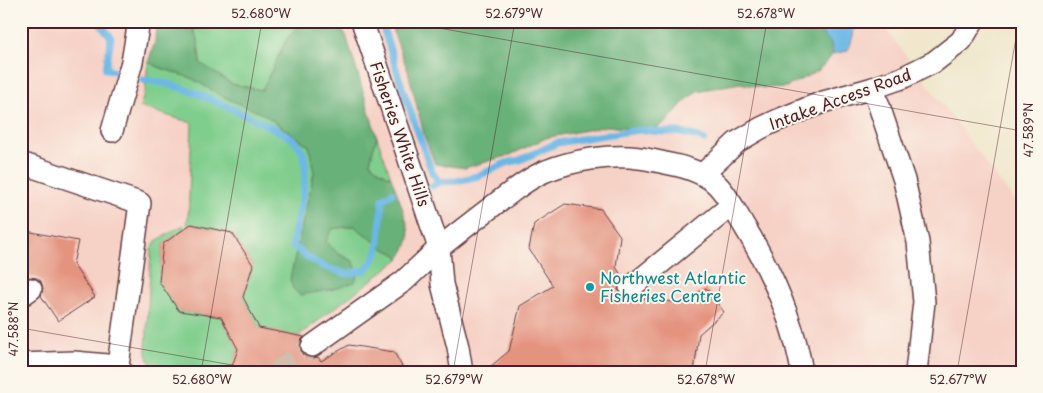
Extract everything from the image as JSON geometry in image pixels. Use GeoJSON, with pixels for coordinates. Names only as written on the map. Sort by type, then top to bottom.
{"type":"FeatureCollection","features":[{"type":"Feature","properties":{"kind":"lane"},"geometry":{"type":"LineString","coordinates":[[112,131],[132,62],[139,21]]}},
{"type":"Feature","properties":{"kind":"lane","name":"Fisheries White Hills"},"geometry":{"type":"LineString","coordinates":[[362,21],[439,248],[442,284],[461,366]]}},
{"type":"Feature","properties":{"kind":"lane","name":"Intake Access Road"},"geometry":{"type":"LineString","coordinates":[[703,174],[737,142],[762,128],[823,102],[902,78],[934,62],[961,41],[973,21]]}},
{"type":"Feature","properties":{"kind":"lane"},"geometry":{"type":"LineString","coordinates":[[873,88],[904,180],[918,242],[924,302],[916,372]]}},
{"type":"Feature","properties":{"kind":"lane"},"geometry":{"type":"LineString","coordinates":[[312,346],[404,281],[439,248],[524,183],[545,171],[573,162],[604,157],[637,157],[703,174],[716,183],[732,204],[769,272],[791,323],[802,372]]}},
{"type":"Feature","properties":{"kind":"lane"},"geometry":{"type":"LineString","coordinates":[[21,163],[140,203],[120,369],[74,362],[21,364]]}},
{"type":"Feature","properties":{"kind":"lane"},"geometry":{"type":"LineString","coordinates":[[630,288],[732,204]]}},
{"type":"Feature","properties":{"kind":"shaded area"},"geometry":{"type":"Polygon","coordinates":[[[21,21],[880,21],[1022,211],[1022,372],[21,372],[21,21]]]}},
{"type":"Feature","properties":{"kind":"green space"},"geometry":{"type":"Polygon","coordinates":[[[156,21],[191,21],[198,42],[200,63],[232,84],[262,90],[288,37],[302,23],[309,21],[331,21],[337,23],[346,35],[377,137],[370,163],[391,177],[409,232],[408,241],[399,259],[397,255],[383,248],[354,226],[332,229],[326,241],[337,253],[353,261],[358,272],[355,282],[334,289],[300,295],[293,289],[290,279],[314,173],[309,146],[265,115],[224,97],[191,78],[148,62],[155,42],[156,21]]]}},
{"type":"Feature","properties":{"kind":"green space"},"geometry":{"type":"Polygon","coordinates":[[[191,21],[309,21],[302,23],[288,37],[262,90],[232,84],[200,63],[198,42],[191,21]]]}},
{"type":"Feature","properties":{"kind":"green space"},"geometry":{"type":"Polygon","coordinates":[[[389,21],[810,21],[832,44],[833,54],[818,71],[786,87],[763,88],[740,83],[697,91],[681,105],[667,122],[651,131],[607,126],[546,138],[510,155],[465,168],[435,164],[424,135],[408,71],[389,21]]]}},
{"type":"Feature","properties":{"kind":"green space"},"geometry":{"type":"Polygon","coordinates":[[[148,62],[191,78],[224,97],[265,115],[309,146],[314,173],[290,279],[353,261],[337,253],[325,241],[332,229],[354,226],[383,248],[397,255],[399,259],[298,336],[259,328],[243,297],[253,265],[232,233],[191,224],[188,226],[186,221],[188,219],[192,123],[140,107],[145,91],[148,62]]]}},
{"type":"Feature","properties":{"kind":"green space"},"geometry":{"type":"Polygon","coordinates":[[[377,137],[391,177],[370,163],[377,137]]]}},
{"type":"Feature","properties":{"kind":"green space"},"geometry":{"type":"Polygon","coordinates":[[[183,225],[185,228],[163,244],[159,282],[179,311],[221,317],[238,349],[230,372],[157,372],[150,363],[146,351],[151,249],[156,241],[183,225]]]}},
{"type":"Feature","properties":{"kind":"water"},"geometry":{"type":"Polygon","coordinates":[[[810,21],[856,21],[852,40],[847,51],[833,54],[831,43],[810,21]]]}},
{"type":"Feature","properties":{"kind":"building","name":"Northwest Atlantic Fisheries Centre"},"geometry":{"type":"Polygon","coordinates":[[[565,204],[601,209],[620,236],[616,267],[623,278],[619,283],[618,290],[625,299],[632,300],[638,298],[682,303],[706,288],[724,312],[699,334],[694,372],[484,372],[509,351],[520,306],[553,286],[529,249],[534,224],[565,204]]]}},
{"type":"Feature","properties":{"kind":"building"},"geometry":{"type":"Polygon","coordinates":[[[191,224],[232,233],[253,265],[243,297],[259,328],[304,337],[300,341],[302,354],[307,358],[318,357],[321,361],[349,345],[394,352],[405,372],[230,372],[238,349],[221,317],[179,311],[159,282],[163,244],[191,224]]]}},
{"type":"Feature","properties":{"kind":"building"},"geometry":{"type":"Polygon","coordinates":[[[21,230],[78,241],[73,264],[95,297],[58,321],[41,296],[43,288],[41,281],[30,277],[21,281],[21,230]]]}},
{"type":"Feature","properties":{"kind":"waterway"},"geometry":{"type":"LineString","coordinates":[[98,21],[111,37],[106,69],[113,71]]}},
{"type":"Feature","properties":{"kind":"waterway"},"geometry":{"type":"LineString","coordinates":[[381,21],[432,172],[439,182]]}},
{"type":"Feature","properties":{"kind":"waterway"},"geometry":{"type":"LineString","coordinates":[[143,80],[173,85],[188,90],[273,128],[294,140],[304,156],[305,177],[292,245],[322,266],[347,274],[365,270],[372,263],[378,248],[383,199],[392,193]]}},
{"type":"Feature","properties":{"kind":"waterway"},"geometry":{"type":"LineString","coordinates":[[432,186],[439,182],[457,181],[478,176],[557,143],[598,136],[639,130],[678,132],[704,140]]}},
{"type":"Feature","properties":{"kind":"tunnel"},"geometry":{"type":"LineString","coordinates":[[277,372],[312,346]]}},
{"type":"Feature","properties":{"kind":"place","name":"Northwest Atlantic Fisheries Centre"},"geometry":{"type":"Point","coordinates":[590,287]}}]}
